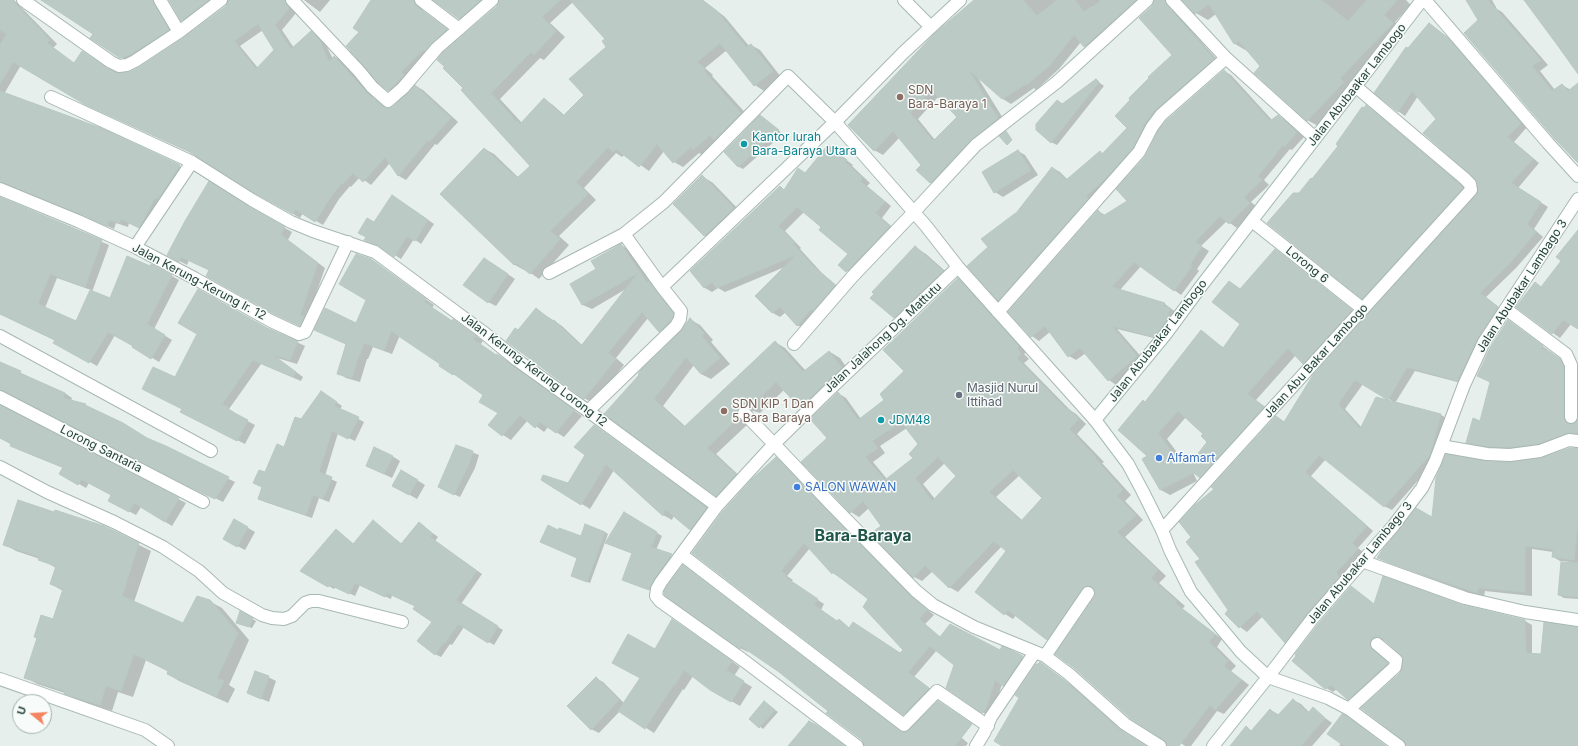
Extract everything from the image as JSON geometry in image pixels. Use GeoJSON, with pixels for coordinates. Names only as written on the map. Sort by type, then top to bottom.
{"type":"FeatureCollection","features":[{"type":"Feature","properties":{"kind":"street"},"geometry":{"type":"LineString","coordinates":[[23,0],[119,66],[127,65],[179,32],[221,0]]}},
{"type":"Feature","properties":{"kind":"street"},"geometry":{"type":"LineString","coordinates":[[160,0],[179,32]]}},
{"type":"Feature","properties":{"kind":"street"},"geometry":{"type":"LineString","coordinates":[[292,0],[359,71],[372,87],[388,102],[403,88],[437,48],[492,0]]}},
{"type":"Feature","properties":{"kind":"street"},"geometry":{"type":"LineString","coordinates":[[421,0],[459,29]]}},
{"type":"Feature","properties":{"kind":"street"},"geometry":{"type":"LineString","coordinates":[[904,0],[931,27]]}},
{"type":"Feature","properties":{"kind":"street"},"geometry":{"type":"LineString","coordinates":[[662,287],[835,122],[903,53],[960,0]]}},
{"type":"Feature","properties":{"kind":"street"},"geometry":{"type":"LineString","coordinates":[[794,344],[852,277],[914,213],[976,145],[1056,82],[1147,0]]}},
{"type":"Feature","properties":{"kind":"street"},"geometry":{"type":"LineString","coordinates":[[1172,0],[1226,58],[1315,138]]}},
{"type":"Feature","properties":{"kind":"street"},"geometry":{"type":"LineString","coordinates":[[1424,0],[1578,176]]}},
{"type":"Feature","properties":{"kind":"street","name":"Jalan Abubaakar Lambogo"},"geometry":{"type":"LineString","coordinates":[[1095,420],[1165,335],[1355,86],[1424,0]]}},
{"type":"Feature","properties":{"kind":"street"},"geometry":{"type":"LineString","coordinates":[[998,312],[1139,152],[1152,127],[1161,115],[1226,58]]}},
{"type":"Feature","properties":{"kind":"street"},"geometry":{"type":"LineString","coordinates":[[549,273],[624,234],[664,202],[788,76],[835,122],[926,226],[958,267],[1095,420],[1128,464],[1162,530],[1170,550],[1191,592],[1241,652],[1268,677],[1328,698],[1349,709],[1400,746]]}},
{"type":"Feature","properties":{"kind":"street","name":"Jalan Abu Bakar Lambogo"},"geometry":{"type":"LineString","coordinates":[[1162,530],[1470,192],[1470,184],[1464,178],[1355,86]]}},
{"type":"Feature","properties":{"kind":"street","name":"Jalan Kerung-Kerung Lorong 12"},"geometry":{"type":"LineString","coordinates":[[51,97],[192,162],[252,200],[292,222],[313,231],[375,252],[483,332],[517,360],[717,506]]}},
{"type":"Feature","properties":{"kind":"street"},"geometry":{"type":"LineString","coordinates":[[135,247],[192,162]]}},
{"type":"Feature","properties":{"kind":"street","name":"Jalan Kerung-Kerung lr. 12"},"geometry":{"type":"LineString","coordinates":[[0,189],[135,247],[295,333],[302,334],[306,331],[348,242]]}},
{"type":"Feature","properties":{"kind":"street","name":"Jalan Abubakar Lambago 3"},"geometry":{"type":"LineString","coordinates":[[1268,677],[1313,618],[1414,500],[1429,475],[1473,363],[1492,328],[1574,216],[1578,198]]}},
{"type":"Feature","properties":{"kind":"street","name":"Lorong 6"},"geometry":{"type":"LineString","coordinates":[[1252,221],[1363,309]]}},
{"type":"Feature","properties":{"kind":"street"},"geometry":{"type":"LineString","coordinates":[[588,411],[676,326],[680,319],[681,311],[624,234]]}},
{"type":"Feature","properties":{"kind":"street","name":"Jalan Jalahong Dg. Mattutu"},"geometry":{"type":"LineString","coordinates":[[857,746],[743,660],[660,601],[656,596],[657,589],[717,506],[774,444],[828,390],[958,267]]}},
{"type":"Feature","properties":{"kind":"street"},"geometry":{"type":"LineString","coordinates":[[1506,309],[1566,354],[1571,365],[1571,417]]}},
{"type":"Feature","properties":{"kind":"street"},"geometry":{"type":"LineString","coordinates":[[0,336],[211,451]]}},
{"type":"Feature","properties":{"kind":"street","name":"Lorong Santaria"},"geometry":{"type":"LineString","coordinates":[[0,397],[203,502]]}},
{"type":"Feature","properties":{"kind":"street"},"geometry":{"type":"LineString","coordinates":[[744,413],[916,591],[933,605],[974,627],[1040,654],[1069,674],[1125,724],[1160,746]]}},
{"type":"Feature","properties":{"kind":"street"},"geometry":{"type":"LineString","coordinates":[[1441,446],[1487,454],[1510,455],[1540,451],[1569,440],[1578,441]]}},
{"type":"Feature","properties":{"kind":"street"},"geometry":{"type":"LineString","coordinates":[[0,467],[47,492],[114,522],[163,547],[199,571],[223,593],[262,615],[284,619],[292,616],[305,603],[311,600],[402,622]]}},
{"type":"Feature","properties":{"kind":"street"},"geometry":{"type":"LineString","coordinates":[[682,555],[904,725],[937,691],[988,726]]}},
{"type":"Feature","properties":{"kind":"street"},"geometry":{"type":"LineString","coordinates":[[1362,561],[1465,598],[1525,612],[1578,620]]}},
{"type":"Feature","properties":{"kind":"street"},"geometry":{"type":"LineString","coordinates":[[976,746],[988,726],[991,717],[1088,593]]}},
{"type":"Feature","properties":{"kind":"street"},"geometry":{"type":"LineString","coordinates":[[1349,709],[1395,667],[1396,660],[1377,644]]}},
{"type":"Feature","properties":{"kind":"street"},"geometry":{"type":"LineString","coordinates":[[1213,746],[1268,677]]}},
{"type":"Feature","properties":{"kind":"street"},"geometry":{"type":"LineString","coordinates":[[0,679],[145,730],[168,746]]}},
{"type":"Feature","properties":{"kind":"building"},"geometry":{"type":"Polygon","coordinates":[[[0,0],[12,0],[50,40],[47,43],[74,63],[82,51],[107,68],[120,73],[130,72],[183,38],[226,6],[228,0],[285,0],[289,8],[275,25],[291,49],[311,31],[319,39],[329,62],[334,56],[367,93],[383,107],[393,107],[415,85],[451,118],[429,142],[428,140],[398,176],[385,157],[363,182],[353,173],[332,195],[315,222],[295,209],[293,214],[256,194],[188,151],[86,105],[13,62],[0,84],[0,45],[7,34],[0,30],[0,0]],[[258,24],[234,41],[256,69],[274,50],[258,24]]]}},
{"type":"Feature","properties":{"kind":"building"},"geometry":{"type":"Polygon","coordinates":[[[41,0],[153,0],[169,30],[131,54],[120,58],[90,38],[93,34],[41,0]]]}},
{"type":"Feature","properties":{"kind":"building"},"geometry":{"type":"Polygon","coordinates":[[[169,0],[209,0],[181,21],[169,0]]]}},
{"type":"Feature","properties":{"kind":"building"},"geometry":{"type":"Polygon","coordinates":[[[371,0],[414,0],[416,6],[447,29],[401,72],[404,75],[388,91],[377,82],[346,46],[359,32],[353,28],[371,0]]]}},
{"type":"Feature","properties":{"kind":"building"},"geometry":{"type":"Polygon","coordinates":[[[433,0],[481,0],[459,19],[433,0]]]}},
{"type":"Feature","properties":{"kind":"building"},"geometry":{"type":"Polygon","coordinates":[[[499,0],[560,0],[542,17],[556,31],[534,55],[531,52],[491,93],[520,124],[544,98],[563,116],[584,95],[569,79],[606,47],[602,41],[605,39],[570,0],[702,0],[717,11],[746,47],[751,44],[773,71],[754,86],[720,43],[697,62],[705,69],[704,71],[741,113],[714,140],[710,135],[693,150],[691,147],[673,163],[657,144],[639,167],[616,149],[613,152],[608,147],[576,182],[588,194],[550,231],[560,239],[530,274],[516,263],[514,265],[440,194],[484,148],[517,178],[530,166],[461,90],[463,88],[437,60],[442,53],[497,6],[499,0]]]}},
{"type":"Feature","properties":{"kind":"building"},"geometry":{"type":"Polygon","coordinates":[[[974,0],[1023,0],[1037,16],[1057,0],[1075,0],[1084,12],[1101,0],[1136,0],[1084,47],[1074,35],[1050,65],[1027,85],[1026,84],[1002,99],[968,69],[998,118],[971,140],[930,183],[916,170],[921,165],[893,131],[874,151],[848,125],[935,33],[974,0]],[[931,90],[910,113],[933,141],[957,117],[931,90]]]}},
{"type":"Feature","properties":{"kind":"building"},"geometry":{"type":"Polygon","coordinates":[[[1154,0],[1165,0],[1167,5],[1214,59],[1155,110],[1145,123],[1133,148],[1105,179],[1086,196],[1088,199],[998,301],[967,266],[988,247],[981,239],[1017,212],[1052,167],[1066,180],[1100,151],[1102,154],[1127,128],[1115,116],[1130,100],[1129,98],[1149,78],[1148,77],[1172,55],[1139,18],[1152,6],[1154,0]]]}},
{"type":"Feature","properties":{"kind":"building"},"geometry":{"type":"Polygon","coordinates":[[[1182,0],[1321,0],[1348,21],[1367,0],[1397,0],[1384,15],[1393,23],[1340,78],[1344,82],[1307,121],[1254,73],[1260,66],[1239,41],[1234,44],[1209,4],[1195,14],[1182,0]]]}},
{"type":"Feature","properties":{"kind":"building"},"geometry":{"type":"Polygon","coordinates":[[[1466,0],[1488,0],[1541,60],[1532,66],[1552,91],[1562,84],[1568,91],[1578,83],[1578,163],[1554,138],[1464,33],[1478,20],[1466,0]]]}},
{"type":"Feature","properties":{"kind":"building"},"geometry":{"type":"Polygon","coordinates":[[[1524,0],[1578,0],[1578,74],[1558,46],[1524,0]]]}},
{"type":"Feature","properties":{"kind":"building"},"geometry":{"type":"Polygon","coordinates":[[[1429,23],[1448,38],[1521,123],[1507,137],[1533,159],[1511,183],[1541,202],[1527,224],[1536,232],[1509,264],[1480,293],[1498,307],[1477,339],[1462,369],[1458,381],[1407,367],[1388,400],[1355,380],[1338,404],[1360,429],[1376,397],[1441,414],[1430,455],[1384,507],[1319,455],[1305,472],[1367,526],[1352,543],[1358,549],[1336,572],[1339,577],[1307,613],[1285,643],[1257,611],[1239,628],[1225,614],[1228,610],[1195,562],[1200,559],[1186,542],[1191,537],[1179,522],[1195,505],[1214,489],[1211,487],[1276,416],[1284,422],[1313,375],[1478,192],[1475,179],[1423,133],[1436,119],[1412,91],[1398,112],[1374,93],[1406,47],[1408,48],[1429,23]]]}},
{"type":"Feature","properties":{"kind":"building"},"geometry":{"type":"Polygon","coordinates":[[[1224,70],[1270,121],[1278,115],[1297,132],[1284,147],[1283,145],[1258,176],[1262,180],[1244,197],[1250,203],[1229,224],[1220,216],[1195,242],[1202,246],[1190,265],[1192,266],[1174,291],[1134,262],[1112,287],[1165,303],[1163,306],[1170,308],[1167,320],[1154,337],[1112,326],[1137,356],[1108,381],[1080,348],[1068,357],[1045,326],[1031,337],[1008,312],[1098,210],[1103,216],[1127,201],[1116,189],[1145,157],[1158,131],[1167,120],[1224,70]]]}},
{"type":"Feature","properties":{"kind":"building"},"geometry":{"type":"Polygon","coordinates":[[[1096,79],[1099,82],[1051,143],[1036,130],[1036,124],[1057,100],[1062,104],[1096,79]]]}},
{"type":"Feature","properties":{"kind":"building"},"geometry":{"type":"Polygon","coordinates":[[[0,91],[101,128],[180,165],[158,199],[155,198],[139,228],[121,219],[120,223],[109,220],[107,226],[0,182],[0,91]]]}},
{"type":"Feature","properties":{"kind":"building"},"geometry":{"type":"Polygon","coordinates":[[[1366,105],[1463,188],[1362,299],[1267,223],[1293,193],[1299,193],[1311,178],[1312,179],[1338,146],[1336,144],[1362,107],[1364,108],[1366,105]]]}},
{"type":"Feature","properties":{"kind":"building","name":"Kantor lurah Bara-Baraya Utara"},"geometry":{"type":"Polygon","coordinates":[[[760,115],[779,130],[738,167],[724,152],[760,115]]]}},
{"type":"Feature","properties":{"kind":"building"},"geometry":{"type":"Polygon","coordinates":[[[1006,131],[1012,140],[1007,145],[999,136],[1006,131]]]}},
{"type":"Feature","properties":{"kind":"building"},"geometry":{"type":"Polygon","coordinates":[[[828,145],[847,160],[845,162],[863,178],[860,181],[885,202],[875,213],[890,226],[846,272],[838,265],[848,254],[819,230],[821,227],[797,207],[778,226],[795,243],[793,244],[814,267],[835,285],[813,311],[811,309],[797,326],[780,307],[772,313],[755,296],[796,255],[717,288],[712,282],[704,288],[690,271],[780,186],[784,190],[798,168],[805,173],[828,145]]]}},
{"type":"Feature","properties":{"kind":"building"},"geometry":{"type":"Polygon","coordinates":[[[1018,150],[1031,170],[994,193],[982,172],[1018,150]]]}},
{"type":"Feature","properties":{"kind":"building"},"geometry":{"type":"Polygon","coordinates":[[[702,175],[734,208],[704,236],[673,204],[702,175]]]}},
{"type":"Feature","properties":{"kind":"building"},"geometry":{"type":"Polygon","coordinates":[[[209,181],[285,227],[281,235],[318,263],[300,315],[304,317],[300,326],[274,314],[206,276],[209,270],[181,257],[179,262],[167,255],[209,181]]]}},
{"type":"Feature","properties":{"kind":"building"},"geometry":{"type":"Polygon","coordinates":[[[392,195],[428,220],[415,241],[407,236],[394,257],[379,246],[364,240],[366,237],[358,233],[367,218],[374,222],[392,195]]]}},
{"type":"Feature","properties":{"kind":"building"},"geometry":{"type":"Polygon","coordinates":[[[0,197],[102,240],[85,287],[50,274],[38,304],[76,321],[90,290],[110,298],[127,256],[150,266],[151,264],[172,275],[147,324],[165,335],[151,359],[132,347],[133,346],[108,332],[89,363],[53,343],[55,340],[0,314],[0,197]]]}},
{"type":"Feature","properties":{"kind":"building"},"geometry":{"type":"Polygon","coordinates":[[[1578,230],[1578,329],[1563,320],[1552,334],[1516,307],[1535,282],[1541,287],[1561,261],[1556,257],[1578,230]]]}},
{"type":"Feature","properties":{"kind":"building"},"geometry":{"type":"Polygon","coordinates":[[[621,244],[647,283],[649,281],[673,313],[673,317],[659,332],[642,312],[608,353],[616,359],[584,399],[506,341],[515,328],[518,330],[536,308],[552,321],[554,320],[581,346],[638,273],[582,305],[570,284],[596,269],[591,261],[621,244]]]}},
{"type":"Feature","properties":{"kind":"building"},"geometry":{"type":"Polygon","coordinates":[[[915,246],[943,271],[894,318],[870,298],[874,294],[872,292],[915,246]]]}},
{"type":"Feature","properties":{"kind":"building"},"geometry":{"type":"Polygon","coordinates":[[[1275,249],[1352,310],[1303,364],[1288,348],[1247,394],[1264,407],[1200,478],[1194,473],[1160,490],[1142,459],[1147,456],[1118,430],[1143,400],[1145,402],[1201,330],[1223,348],[1240,324],[1212,302],[1229,281],[1240,289],[1275,249]],[[1178,411],[1158,433],[1180,463],[1197,455],[1207,442],[1201,436],[1203,434],[1178,411]]]}},
{"type":"Feature","properties":{"kind":"building"},"geometry":{"type":"Polygon","coordinates":[[[356,254],[371,259],[426,299],[424,302],[452,321],[453,319],[476,336],[473,339],[496,355],[497,354],[574,410],[556,433],[540,422],[535,428],[520,415],[502,436],[488,425],[498,413],[479,402],[483,395],[454,374],[453,375],[439,366],[440,364],[391,331],[384,350],[364,343],[352,378],[337,374],[346,344],[314,330],[325,308],[356,323],[366,300],[339,284],[356,254]]]}},
{"type":"Feature","properties":{"kind":"building"},"geometry":{"type":"Polygon","coordinates":[[[484,258],[508,274],[488,303],[463,285],[484,258]]]}},
{"type":"Feature","properties":{"kind":"building"},"geometry":{"type":"Polygon","coordinates":[[[958,278],[1019,346],[1017,348],[1021,354],[1017,358],[1066,409],[1067,408],[1079,419],[1069,429],[1096,457],[1095,458],[1123,490],[1117,496],[1136,515],[1117,532],[1158,570],[1151,578],[1177,601],[1175,603],[1215,634],[1209,642],[1228,661],[1224,666],[1241,680],[1215,710],[1210,705],[1179,746],[1167,746],[1164,740],[1130,718],[1074,668],[1055,654],[1094,597],[1095,593],[1093,587],[1088,586],[1082,589],[1047,640],[1008,610],[1004,615],[975,592],[1006,551],[994,541],[949,588],[925,565],[913,578],[870,534],[881,526],[863,501],[850,513],[801,462],[827,438],[810,419],[838,392],[858,420],[884,400],[880,394],[904,371],[883,350],[958,278]],[[901,422],[872,441],[878,448],[865,457],[885,480],[913,458],[909,454],[918,444],[901,422]],[[938,457],[915,478],[932,501],[956,476],[938,457]],[[1013,470],[989,492],[1021,521],[1042,498],[1013,470]]]}},
{"type":"Feature","properties":{"kind":"building"},"geometry":{"type":"Polygon","coordinates":[[[198,289],[267,328],[298,341],[290,360],[273,355],[296,372],[293,377],[253,360],[222,404],[228,407],[227,409],[248,420],[237,441],[180,412],[182,409],[142,389],[153,367],[175,377],[197,334],[178,323],[198,289]]]}},
{"type":"Feature","properties":{"kind":"building"},"geometry":{"type":"Polygon","coordinates":[[[690,318],[704,333],[702,336],[720,358],[701,374],[686,357],[654,399],[684,427],[775,341],[803,372],[829,351],[842,368],[800,408],[776,382],[749,408],[743,406],[739,408],[737,411],[738,418],[707,448],[736,474],[716,496],[604,414],[639,375],[638,374],[641,370],[681,331],[690,318]]]}},
{"type":"Feature","properties":{"kind":"building"},"geometry":{"type":"Polygon","coordinates":[[[1508,320],[1543,346],[1541,349],[1550,352],[1560,359],[1564,367],[1564,417],[1565,421],[1571,424],[1575,423],[1578,419],[1578,433],[1567,433],[1538,444],[1510,447],[1488,447],[1466,443],[1473,418],[1480,421],[1490,382],[1477,376],[1491,346],[1508,320]]]}},
{"type":"Feature","properties":{"kind":"building"},"geometry":{"type":"Polygon","coordinates":[[[0,362],[21,371],[20,373],[65,393],[63,398],[86,404],[85,405],[123,423],[147,438],[229,477],[215,499],[194,489],[0,390],[0,362]]]}},
{"type":"Feature","properties":{"kind":"building"},"geometry":{"type":"Polygon","coordinates":[[[321,391],[337,402],[334,406],[359,417],[348,439],[332,431],[319,472],[332,477],[323,499],[313,495],[306,515],[258,499],[262,487],[253,483],[259,470],[265,472],[277,444],[284,447],[295,417],[301,419],[321,391]]]}},
{"type":"Feature","properties":{"kind":"building"},"geometry":{"type":"Polygon","coordinates":[[[0,405],[179,498],[165,522],[134,503],[129,512],[108,501],[111,495],[81,479],[78,485],[59,474],[63,467],[10,446],[11,444],[0,438],[0,405]]]}},
{"type":"Feature","properties":{"kind":"building"},"geometry":{"type":"Polygon","coordinates":[[[594,425],[707,508],[690,530],[665,509],[663,516],[606,464],[581,505],[541,480],[543,475],[568,483],[585,455],[574,447],[594,425]]]}},
{"type":"Feature","properties":{"kind":"building"},"geometry":{"type":"Polygon","coordinates":[[[456,445],[473,451],[469,464],[454,495],[438,487],[456,445]]]}},
{"type":"Feature","properties":{"kind":"building"},"geometry":{"type":"Polygon","coordinates":[[[374,447],[393,456],[384,474],[366,466],[374,447]]]}},
{"type":"Feature","properties":{"kind":"building"},"geometry":{"type":"Polygon","coordinates":[[[1570,448],[1578,448],[1578,521],[1574,560],[1552,557],[1553,549],[1525,546],[1525,592],[1478,588],[1477,593],[1377,558],[1416,508],[1432,517],[1436,478],[1446,454],[1486,461],[1511,462],[1541,458],[1570,448]]]}},
{"type":"Feature","properties":{"kind":"building"},"geometry":{"type":"Polygon","coordinates":[[[776,457],[911,596],[927,610],[919,619],[940,637],[950,624],[1000,650],[1002,646],[1023,656],[1003,686],[995,680],[986,708],[982,713],[946,688],[954,665],[930,646],[908,672],[929,688],[903,715],[692,553],[723,511],[752,479],[776,457]],[[804,543],[781,571],[786,575],[785,577],[818,599],[814,605],[837,621],[839,619],[849,628],[853,622],[900,653],[903,650],[863,607],[868,599],[833,572],[832,574],[804,543]]]}},
{"type":"Feature","properties":{"kind":"building"},"geometry":{"type":"Polygon","coordinates":[[[401,470],[418,480],[409,495],[392,486],[401,470]]]}},
{"type":"Feature","properties":{"kind":"building"},"geometry":{"type":"Polygon","coordinates":[[[18,500],[104,526],[139,543],[122,596],[183,623],[197,596],[210,600],[238,633],[217,678],[224,681],[216,697],[167,674],[168,671],[134,654],[121,691],[106,686],[100,705],[64,694],[65,691],[24,678],[37,638],[34,637],[41,615],[53,619],[63,589],[50,584],[56,566],[38,560],[40,557],[3,545],[18,500]]]}},
{"type":"Feature","properties":{"kind":"building"},"geometry":{"type":"Polygon","coordinates":[[[624,512],[657,532],[651,547],[672,554],[655,578],[649,590],[622,580],[632,553],[605,543],[624,512]]]}},
{"type":"Feature","properties":{"kind":"building"},"geometry":{"type":"Polygon","coordinates":[[[234,519],[248,527],[237,547],[223,539],[234,519]]]}},
{"type":"Feature","properties":{"kind":"building"},"geometry":{"type":"Polygon","coordinates":[[[373,520],[401,544],[419,522],[433,534],[430,537],[477,571],[456,600],[498,626],[488,643],[458,624],[435,655],[417,641],[432,622],[413,609],[415,606],[387,593],[385,597],[355,583],[349,594],[330,585],[328,587],[300,571],[336,529],[353,544],[373,520]]]}},
{"type":"Feature","properties":{"kind":"building"},"geometry":{"type":"Polygon","coordinates":[[[585,524],[605,532],[587,582],[571,576],[577,558],[540,542],[548,525],[558,530],[559,528],[581,536],[585,524]]]}},
{"type":"Feature","properties":{"kind":"building"},"geometry":{"type":"Polygon","coordinates":[[[1561,562],[1578,563],[1578,597],[1558,595],[1561,562]]]}},
{"type":"Feature","properties":{"kind":"building"},"geometry":{"type":"Polygon","coordinates":[[[683,565],[900,731],[906,732],[909,730],[938,701],[972,724],[955,746],[864,746],[862,740],[826,713],[828,711],[779,672],[741,646],[740,649],[665,596],[664,591],[683,565]]]}},
{"type":"Feature","properties":{"kind":"building"},"geometry":{"type":"Polygon","coordinates":[[[1383,576],[1463,605],[1525,620],[1526,653],[1541,654],[1544,622],[1578,627],[1578,746],[1406,746],[1403,740],[1361,708],[1400,673],[1402,668],[1403,657],[1382,638],[1374,637],[1370,642],[1370,646],[1388,663],[1348,700],[1331,685],[1325,689],[1292,661],[1296,656],[1295,654],[1319,623],[1351,586],[1374,604],[1383,576]]]}},
{"type":"Feature","properties":{"kind":"building"},"geometry":{"type":"Polygon","coordinates":[[[240,611],[253,618],[249,627],[236,623],[240,611]]]}},
{"type":"Feature","properties":{"kind":"building"},"geometry":{"type":"Polygon","coordinates":[[[672,619],[732,661],[726,670],[744,681],[731,702],[710,690],[684,670],[645,729],[618,711],[640,678],[612,663],[628,634],[655,649],[672,619]]]}},
{"type":"Feature","properties":{"kind":"building"},"geometry":{"type":"Polygon","coordinates":[[[1040,662],[1064,680],[1120,730],[1146,746],[1002,746],[994,741],[1019,698],[1015,695],[1036,664],[1040,662]]]}},
{"type":"Feature","properties":{"kind":"building"},"geometry":{"type":"Polygon","coordinates":[[[255,671],[269,676],[261,699],[247,693],[255,671]]]}},
{"type":"Feature","properties":{"kind":"building"},"geometry":{"type":"Polygon","coordinates":[[[596,677],[619,700],[591,730],[567,706],[596,677]]]}},
{"type":"Feature","properties":{"kind":"building"},"geometry":{"type":"Polygon","coordinates":[[[1293,699],[1308,713],[1313,707],[1325,718],[1301,746],[1230,746],[1246,726],[1251,731],[1270,709],[1277,716],[1293,699]]]}},
{"type":"Feature","properties":{"kind":"building"},"geometry":{"type":"Polygon","coordinates":[[[764,701],[775,710],[759,728],[749,719],[764,701]]]}},
{"type":"Feature","properties":{"kind":"building"},"geometry":{"type":"Polygon","coordinates":[[[1342,714],[1386,746],[1344,746],[1327,734],[1342,714]]]}},
{"type":"Feature","properties":{"kind":"building"},"geometry":{"type":"Polygon","coordinates":[[[809,721],[818,726],[845,746],[788,746],[809,721]]]}},
{"type":"Feature","properties":{"kind":"place","name":"SDN Bara-Baraya 1"},"geometry":{"type":"Point","coordinates":[900,97]}},
{"type":"Feature","properties":{"kind":"place","name":"Kantor lurah Bara-Baraya Utara"},"geometry":{"type":"Point","coordinates":[744,144]}},
{"type":"Feature","properties":{"kind":"place","name":"Masjid Nurul Ittihad"},"geometry":{"type":"Point","coordinates":[959,395]}},
{"type":"Feature","properties":{"kind":"place","name":"SDN KIP 1 Dan 5 Bara Baraya"},"geometry":{"type":"Point","coordinates":[724,411]}},
{"type":"Feature","properties":{"kind":"place","name":"JDM48"},"geometry":{"type":"Point","coordinates":[881,420]}},
{"type":"Feature","properties":{"kind":"place","name":"Alfamart"},"geometry":{"type":"Point","coordinates":[1159,458]}},
{"type":"Feature","properties":{"kind":"place","name":"SALON WAWAN"},"geometry":{"type":"Point","coordinates":[797,487]}},
{"type":"Feature","properties":{"kind":"district","name":"Bara-Baraya"},"geometry":{"type":"Point","coordinates":[863,536]}}]}
